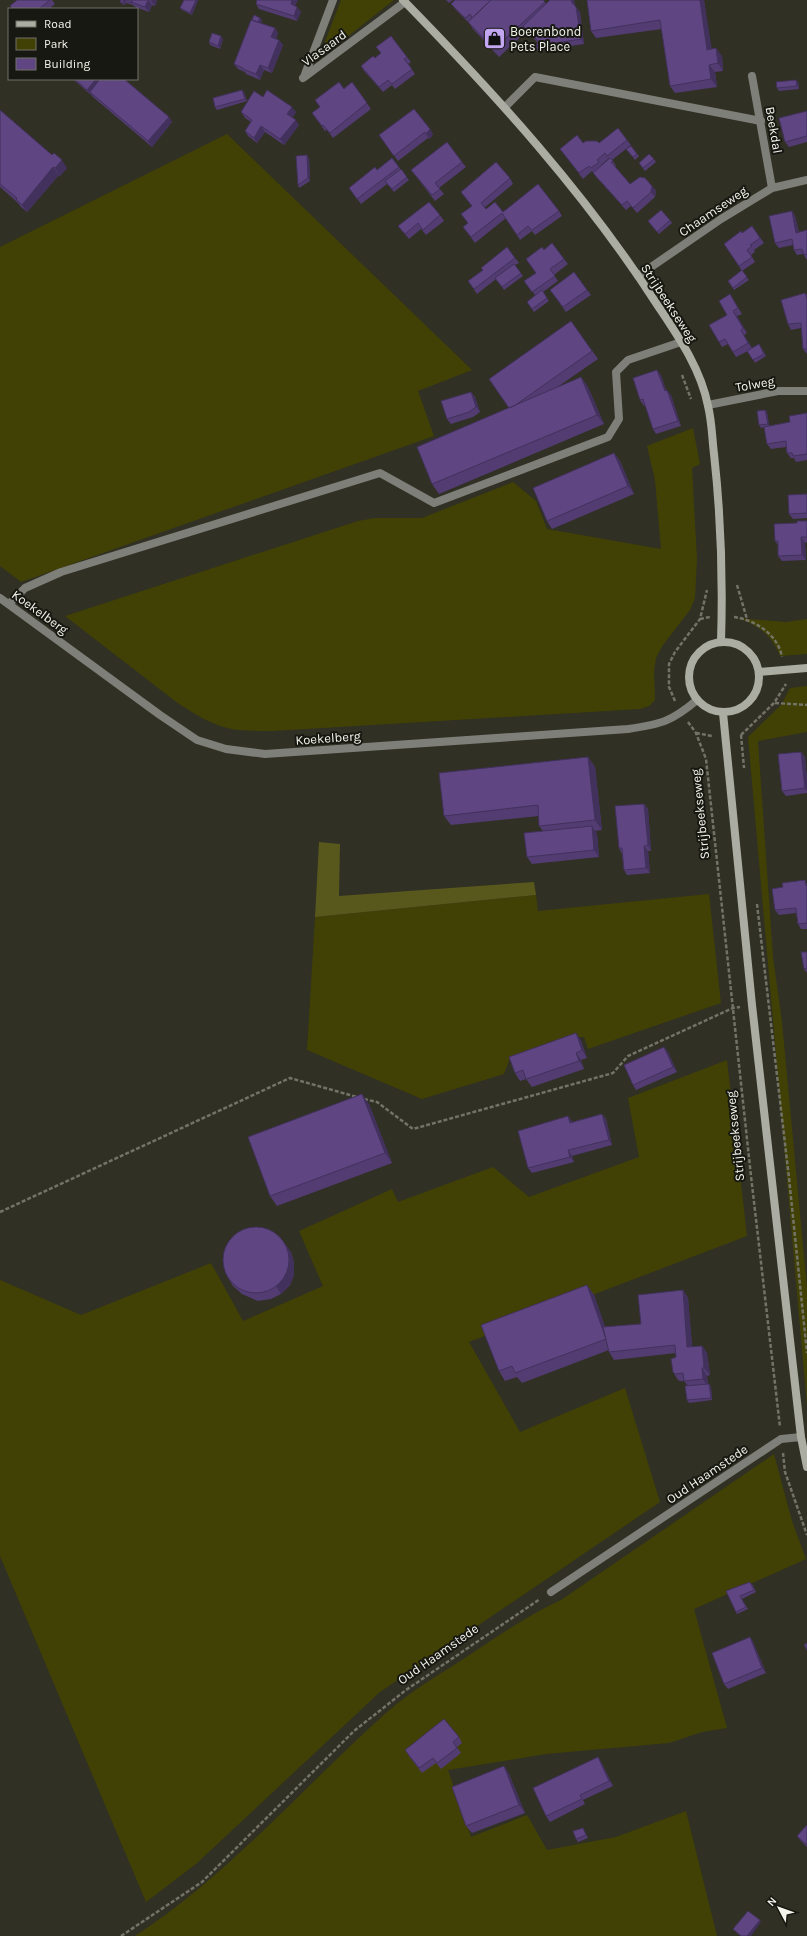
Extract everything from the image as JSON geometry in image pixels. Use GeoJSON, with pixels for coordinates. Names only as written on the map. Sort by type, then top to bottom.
{"type":"FeatureCollection","features":[{"type":"Feature","properties":{"kind":"main road","name":"Strijbeekseweg"},"geometry":{"type":"LineString","coordinates":[[404,1],[444,41],[505,107],[556,167],[638,276],[681,342],[699,377],[708,405],[722,539],[721,642]]}},
{"type":"Feature","properties":{"kind":"main road"},"geometry":{"type":"LineString","coordinates":[[721,642],[734,643],[746,650],[754,660],[759,672],[758,685],[746,705],[723,713],[709,709],[697,700],[690,689],[688,676],[691,663],[698,653],[709,645],[721,642]]}},
{"type":"Feature","properties":{"kind":"main road"},"geometry":{"type":"LineString","coordinates":[[759,672],[807,668]]}},
{"type":"Feature","properties":{"kind":"main road"},"geometry":{"type":"LineString","coordinates":[[723,713],[752,1005],[801,1437],[807,1467]]}},
{"type":"Feature","properties":{"kind":"street","name":"Vlasaard"},"geometry":{"type":"LineString","coordinates":[[333,0],[303,78],[404,1]]}},
{"type":"Feature","properties":{"kind":"street","name":"Beekdal"},"geometry":{"type":"LineString","coordinates":[[752,76],[772,188]]}},
{"type":"Feature","properties":{"kind":"street"},"geometry":{"type":"LineString","coordinates":[[505,107],[535,77],[761,121]]}},
{"type":"Feature","properties":{"kind":"street","name":"Chaamseweg"},"geometry":{"type":"LineString","coordinates":[[638,276],[721,219],[772,188],[807,180]]}},
{"type":"Feature","properties":{"kind":"street"},"geometry":{"type":"LineString","coordinates":[[9,604],[25,588],[61,572],[380,473],[434,503],[608,437],[619,418],[616,372],[628,360],[681,342]]}},
{"type":"Feature","properties":{"kind":"street","name":"Tolweg"},"geometry":{"type":"LineString","coordinates":[[708,405],[778,392],[807,391]]}},
{"type":"Feature","properties":{"kind":"street","name":"Koekelberg"},"geometry":{"type":"LineString","coordinates":[[0,598],[197,740],[226,749],[265,754],[628,729],[659,725],[681,713],[697,700]]}},
{"type":"Feature","properties":{"kind":"street","name":"Oud Haamstede"},"geometry":{"type":"LineString","coordinates":[[551,1592],[782,1439],[801,1437]]}},
{"type":"Feature","properties":{"kind":"path"},"geometry":{"type":"LineString","coordinates":[[681,372],[692,401]]}},
{"type":"Feature","properties":{"kind":"path"},"geometry":{"type":"LineString","coordinates":[[681,713],[669,688],[669,664],[675,652],[700,619],[707,585]]}},
{"type":"Feature","properties":{"kind":"path"},"geometry":{"type":"LineString","coordinates":[[774,703],[807,705]]}},
{"type":"Feature","properties":{"kind":"path","name":"Strijbeekseweg"},"geometry":{"type":"LineString","coordinates":[[696,733],[706,759],[785,1472],[807,1535]]}},
{"type":"Feature","properties":{"kind":"path"},"geometry":{"type":"LineString","coordinates":[[741,735],[744,774]]}},
{"type":"Feature","properties":{"kind":"path"},"geometry":{"type":"LineString","coordinates":[[757,898],[807,1352]]}},
{"type":"Feature","properties":{"kind":"path"},"geometry":{"type":"LineString","coordinates":[[0,1212],[290,1078],[377,1102],[413,1129],[613,1073],[628,1056],[733,1008],[752,1005]]}},
{"type":"Feature","properties":{"kind":"path","name":"Oud Haamstede"},"geometry":{"type":"LineString","coordinates":[[120,1936],[202,1882],[354,1730],[406,1690],[551,1592]]}},
{"type":"Feature","properties":{"kind":"green space"},"geometry":{"type":"Polygon","coordinates":[[[341,0],[394,0],[318,60],[341,0]]]}},
{"type":"Feature","properties":{"kind":"green space"},"geometry":{"type":"Polygon","coordinates":[[[227,134],[472,370],[418,391],[434,436],[21,582],[0,566],[0,247],[227,134]]]}},
{"type":"Feature","properties":{"kind":"green space"},"geometry":{"type":"Polygon","coordinates":[[[693,428],[700,464],[692,468],[697,559],[695,598],[690,610],[663,645],[656,658],[654,671],[655,700],[649,706],[640,709],[273,731],[230,729],[206,720],[175,701],[65,616],[358,521],[374,518],[422,518],[513,482],[536,501],[547,529],[661,549],[655,480],[647,446],[693,428]]]}},
{"type":"Feature","properties":{"kind":"green space"},"geometry":{"type":"Polygon","coordinates":[[[736,618],[786,622],[807,619],[807,654],[780,656],[773,642],[763,631],[750,623],[736,618]]]}},
{"type":"Feature","properties":{"kind":"green space"},"geometry":{"type":"Polygon","coordinates":[[[807,686],[807,732],[758,741],[773,957],[782,1022],[807,1288],[807,1406],[748,737],[781,705],[790,688],[807,686]]]}},
{"type":"Feature","properties":{"kind":"green space"},"geometry":{"type":"Polygon","coordinates":[[[709,894],[721,1003],[588,1049],[584,1037],[578,1037],[510,1058],[504,1074],[422,1099],[307,1050],[315,917],[536,895],[538,911],[709,894]]]}},
{"type":"Feature","properties":{"kind":"green space"},"geometry":{"type":"Polygon","coordinates":[[[727,1060],[747,1236],[469,1342],[520,1432],[625,1388],[660,1502],[380,1692],[196,1864],[146,1902],[0,1556],[0,1280],[81,1315],[211,1263],[243,1321],[323,1286],[299,1231],[392,1189],[398,1202],[493,1167],[529,1197],[639,1157],[628,1098],[727,1060]]]}},
{"type":"Feature","properties":{"kind":"green space"},"geometry":{"type":"Polygon","coordinates":[[[774,1454],[792,1521],[806,1559],[694,1609],[727,1728],[702,1732],[669,1743],[546,1754],[448,1770],[471,1837],[527,1815],[547,1850],[616,1837],[686,1811],[717,1936],[135,1936],[202,1886],[234,1858],[355,1741],[405,1697],[513,1626],[561,1600],[774,1454]]]}},
{"type":"Feature","properties":{"kind":"shaded area"},"geometry":{"type":"Polygon","coordinates":[[[319,842],[340,844],[339,896],[534,882],[536,895],[315,917],[319,842]]]}},
{"type":"Feature","properties":{"kind":"building"},"geometry":{"type":"Polygon","coordinates":[[[17,0],[50,0],[40,8],[12,8],[10,6],[17,0]]]}},
{"type":"Feature","properties":{"kind":"building"},"geometry":{"type":"Polygon","coordinates":[[[124,0],[132,0],[132,3],[124,0]]]}},
{"type":"Feature","properties":{"kind":"building"},"geometry":{"type":"Polygon","coordinates":[[[132,0],[148,0],[145,7],[131,2],[132,0]]]}},
{"type":"Feature","properties":{"kind":"building"},"geometry":{"type":"Polygon","coordinates":[[[184,0],[196,0],[190,13],[180,8],[184,0]]]}},
{"type":"Feature","properties":{"kind":"building"},"geometry":{"type":"Polygon","coordinates":[[[257,0],[292,0],[291,4],[297,7],[294,16],[256,4],[257,0]]]}},
{"type":"Feature","properties":{"kind":"building"},"geometry":{"type":"Polygon","coordinates":[[[455,0],[491,0],[472,18],[470,14],[465,18],[451,4],[455,0]]]}},
{"type":"Feature","properties":{"kind":"building"},"geometry":{"type":"Polygon","coordinates":[[[491,0],[543,0],[545,2],[494,49],[468,22],[491,0]]]}},
{"type":"Feature","properties":{"kind":"building"},"geometry":{"type":"Polygon","coordinates":[[[550,0],[571,0],[576,7],[581,39],[535,46],[539,42],[523,26],[550,0]]]}},
{"type":"Feature","properties":{"kind":"building"},"geometry":{"type":"Polygon","coordinates":[[[587,0],[700,0],[707,50],[716,48],[718,63],[709,65],[711,79],[670,86],[660,20],[591,31],[587,0]]]}},
{"type":"Feature","properties":{"kind":"building"},"geometry":{"type":"Polygon","coordinates":[[[254,15],[260,18],[258,22],[252,20],[254,15]]]}},
{"type":"Feature","properties":{"kind":"building"},"geometry":{"type":"Polygon","coordinates":[[[251,20],[275,28],[271,37],[279,40],[268,68],[260,65],[256,74],[234,64],[251,20]]]}},
{"type":"Feature","properties":{"kind":"building"},"geometry":{"type":"Polygon","coordinates":[[[212,33],[221,36],[218,46],[209,42],[212,33]]]}},
{"type":"Feature","properties":{"kind":"building"},"geometry":{"type":"Polygon","coordinates":[[[391,36],[407,57],[404,59],[412,69],[392,84],[388,80],[379,87],[361,66],[373,56],[375,58],[381,53],[376,47],[391,36]]]}},
{"type":"Feature","properties":{"kind":"building"},"geometry":{"type":"Polygon","coordinates":[[[76,80],[95,80],[87,90],[76,80]]]}},
{"type":"Feature","properties":{"kind":"building"},"geometry":{"type":"Polygon","coordinates":[[[99,80],[125,80],[169,117],[148,141],[90,92],[99,80]]]}},
{"type":"Feature","properties":{"kind":"building"},"geometry":{"type":"Polygon","coordinates":[[[796,80],[797,86],[777,88],[776,82],[796,80]]]}},
{"type":"Feature","properties":{"kind":"building"},"geometry":{"type":"Polygon","coordinates":[[[339,82],[344,89],[352,82],[367,103],[330,133],[323,125],[322,126],[312,113],[320,107],[315,100],[339,82]]]}},
{"type":"Feature","properties":{"kind":"building"},"geometry":{"type":"Polygon","coordinates":[[[242,90],[245,99],[215,107],[213,98],[242,90]]]}},
{"type":"Feature","properties":{"kind":"building"},"geometry":{"type":"Polygon","coordinates":[[[267,90],[292,107],[287,114],[296,120],[280,139],[261,126],[254,138],[245,131],[252,120],[241,112],[254,91],[263,97],[267,90]]]}},
{"type":"Feature","properties":{"kind":"building"},"geometry":{"type":"Polygon","coordinates":[[[414,109],[430,129],[426,134],[425,132],[394,156],[379,135],[414,109]]]}},
{"type":"Feature","properties":{"kind":"building"},"geometry":{"type":"Polygon","coordinates":[[[0,110],[52,155],[54,153],[62,160],[55,168],[53,167],[22,205],[16,199],[17,198],[0,184],[0,110]]]}},
{"type":"Feature","properties":{"kind":"building"},"geometry":{"type":"Polygon","coordinates":[[[807,111],[807,136],[785,142],[779,118],[807,111]]]}},
{"type":"Feature","properties":{"kind":"building"},"geometry":{"type":"Polygon","coordinates":[[[618,128],[627,140],[607,156],[605,153],[597,160],[599,162],[591,168],[589,166],[579,173],[560,149],[577,135],[583,143],[586,141],[597,141],[599,143],[618,128]]]}},
{"type":"Feature","properties":{"kind":"building"},"geometry":{"type":"Polygon","coordinates":[[[447,142],[462,162],[435,183],[440,189],[432,195],[411,170],[447,142]]]}},
{"type":"Feature","properties":{"kind":"building"},"geometry":{"type":"Polygon","coordinates":[[[631,146],[637,154],[633,157],[626,149],[631,146]]]}},
{"type":"Feature","properties":{"kind":"building"},"geometry":{"type":"Polygon","coordinates":[[[649,154],[654,159],[643,168],[639,163],[649,154]]]}},
{"type":"Feature","properties":{"kind":"building"},"geometry":{"type":"Polygon","coordinates":[[[307,155],[308,178],[298,185],[296,156],[307,155]]]}},
{"type":"Feature","properties":{"kind":"building"},"geometry":{"type":"Polygon","coordinates":[[[392,158],[399,167],[357,199],[349,188],[375,167],[377,170],[392,158]]]}},
{"type":"Feature","properties":{"kind":"building"},"geometry":{"type":"Polygon","coordinates":[[[610,158],[613,161],[611,162],[630,184],[640,177],[645,178],[652,186],[651,192],[633,208],[627,201],[622,205],[593,173],[610,158]]]}},
{"type":"Feature","properties":{"kind":"building"},"geometry":{"type":"Polygon","coordinates":[[[496,162],[510,178],[481,203],[486,209],[495,202],[503,212],[538,184],[559,211],[532,230],[528,226],[517,235],[502,213],[471,237],[463,227],[468,223],[461,214],[472,206],[461,192],[496,162]]]}},
{"type":"Feature","properties":{"kind":"building"},"geometry":{"type":"Polygon","coordinates":[[[401,169],[407,177],[392,189],[385,181],[401,169]]]}},
{"type":"Feature","properties":{"kind":"building"},"geometry":{"type":"Polygon","coordinates":[[[429,202],[440,215],[423,230],[418,223],[405,234],[398,226],[429,202]]]}},
{"type":"Feature","properties":{"kind":"building"},"geometry":{"type":"Polygon","coordinates":[[[661,210],[670,220],[657,232],[648,221],[661,210]]]}},
{"type":"Feature","properties":{"kind":"building"},"geometry":{"type":"Polygon","coordinates":[[[792,211],[796,233],[807,230],[807,254],[804,255],[802,249],[794,250],[792,239],[775,243],[769,216],[792,211]]]}},
{"type":"Feature","properties":{"kind":"building"},"geometry":{"type":"Polygon","coordinates":[[[752,226],[760,238],[750,245],[752,246],[747,250],[752,257],[739,266],[724,244],[741,231],[742,233],[752,226]]]}},
{"type":"Feature","properties":{"kind":"building"},"geometry":{"type":"Polygon","coordinates":[[[552,243],[564,259],[550,269],[555,276],[532,292],[524,281],[536,273],[526,259],[542,247],[544,250],[552,243]]]}},
{"type":"Feature","properties":{"kind":"building"},"geometry":{"type":"Polygon","coordinates":[[[507,247],[515,258],[474,289],[468,281],[483,270],[481,268],[507,247]]]}},
{"type":"Feature","properties":{"kind":"building"},"geometry":{"type":"Polygon","coordinates":[[[514,264],[521,273],[502,287],[495,278],[514,264]]]}},
{"type":"Feature","properties":{"kind":"building"},"geometry":{"type":"Polygon","coordinates":[[[742,270],[747,277],[733,288],[728,281],[742,270]]]}},
{"type":"Feature","properties":{"kind":"building"},"geometry":{"type":"Polygon","coordinates":[[[574,272],[587,290],[563,307],[550,290],[574,272]]]}},
{"type":"Feature","properties":{"kind":"building"},"geometry":{"type":"Polygon","coordinates":[[[542,290],[547,298],[532,309],[527,302],[542,290]]]}},
{"type":"Feature","properties":{"kind":"building"},"geometry":{"type":"Polygon","coordinates":[[[805,293],[807,299],[807,349],[803,349],[801,323],[788,324],[781,300],[805,293]]]}},
{"type":"Feature","properties":{"kind":"building"},"geometry":{"type":"Polygon","coordinates":[[[730,294],[738,308],[733,311],[743,328],[741,330],[748,343],[733,352],[725,339],[719,342],[709,325],[727,315],[719,301],[730,294]]]}},
{"type":"Feature","properties":{"kind":"building"},"geometry":{"type":"Polygon","coordinates":[[[571,321],[592,351],[509,408],[489,379],[571,321]]]}},
{"type":"Feature","properties":{"kind":"building"},"geometry":{"type":"Polygon","coordinates":[[[759,344],[764,354],[753,360],[747,351],[759,344]]]}},
{"type":"Feature","properties":{"kind":"building"},"geometry":{"type":"Polygon","coordinates":[[[657,370],[665,391],[667,390],[678,421],[653,429],[643,399],[640,400],[633,378],[657,370]]]}},
{"type":"Feature","properties":{"kind":"building"},"geometry":{"type":"Polygon","coordinates":[[[581,377],[597,415],[432,484],[417,447],[581,377]]]}},
{"type":"Feature","properties":{"kind":"building"},"geometry":{"type":"Polygon","coordinates":[[[471,392],[476,407],[469,412],[447,419],[441,401],[471,392]]]}},
{"type":"Feature","properties":{"kind":"building"},"geometry":{"type":"Polygon","coordinates":[[[765,410],[768,424],[759,425],[757,411],[765,410]]]}},
{"type":"Feature","properties":{"kind":"building"},"geometry":{"type":"Polygon","coordinates":[[[807,413],[807,454],[793,456],[792,453],[787,453],[786,441],[767,444],[764,427],[790,422],[789,416],[807,413]]]}},
{"type":"Feature","properties":{"kind":"building"},"geometry":{"type":"Polygon","coordinates":[[[614,453],[628,486],[547,521],[533,488],[614,453]]]}},
{"type":"Feature","properties":{"kind":"building"},"geometry":{"type":"Polygon","coordinates":[[[807,494],[807,513],[789,514],[788,495],[807,494]]]}},
{"type":"Feature","properties":{"kind":"building"},"geometry":{"type":"Polygon","coordinates":[[[797,521],[807,521],[807,537],[801,537],[802,555],[778,556],[778,541],[775,541],[774,524],[797,523],[797,521]]]}},
{"type":"Feature","properties":{"kind":"building"},"geometry":{"type":"Polygon","coordinates":[[[801,752],[805,788],[782,791],[778,754],[801,752]]]}},
{"type":"Feature","properties":{"kind":"building"},"geometry":{"type":"Polygon","coordinates":[[[588,757],[595,820],[539,826],[538,805],[444,816],[439,773],[588,757]]]}},
{"type":"Feature","properties":{"kind":"building"},"geometry":{"type":"Polygon","coordinates":[[[644,804],[648,845],[644,846],[646,868],[624,870],[622,848],[619,848],[615,806],[644,804]]]}},
{"type":"Feature","properties":{"kind":"building"},"geometry":{"type":"Polygon","coordinates":[[[592,826],[594,850],[527,857],[524,833],[592,826]]]}},
{"type":"Feature","properties":{"kind":"building"},"geometry":{"type":"Polygon","coordinates":[[[805,880],[806,886],[807,885],[807,923],[798,924],[796,908],[775,910],[772,889],[783,887],[782,883],[805,880]]]}},
{"type":"Feature","properties":{"kind":"building"},"geometry":{"type":"Polygon","coordinates":[[[801,952],[807,952],[807,968],[804,969],[801,952]]]}},
{"type":"Feature","properties":{"kind":"building"},"geometry":{"type":"Polygon","coordinates":[[[576,1033],[582,1050],[576,1053],[579,1061],[526,1079],[523,1070],[515,1073],[509,1057],[576,1033]]]}},
{"type":"Feature","properties":{"kind":"building"},"geometry":{"type":"Polygon","coordinates":[[[664,1047],[673,1067],[633,1085],[624,1065],[664,1047]]]}},
{"type":"Feature","properties":{"kind":"building"},"geometry":{"type":"Polygon","coordinates":[[[362,1094],[385,1153],[270,1196],[248,1137],[362,1094]]]}},
{"type":"Feature","properties":{"kind":"building"},"geometry":{"type":"Polygon","coordinates":[[[602,1114],[609,1140],[568,1150],[570,1157],[528,1168],[518,1131],[568,1116],[570,1123],[602,1114]]]}},
{"type":"Feature","properties":{"kind":"building"},"geometry":{"type":"Polygon","coordinates":[[[256,1227],[269,1230],[279,1237],[286,1247],[289,1260],[286,1273],[279,1283],[269,1290],[256,1293],[243,1290],[233,1283],[226,1273],[223,1260],[226,1247],[233,1237],[243,1230],[256,1227]]]}},
{"type":"Feature","properties":{"kind":"building"},"geometry":{"type":"Polygon","coordinates":[[[587,1285],[606,1339],[515,1373],[512,1366],[499,1371],[481,1325],[587,1285]]]}},
{"type":"Feature","properties":{"kind":"building"},"geometry":{"type":"Polygon","coordinates":[[[683,1290],[687,1347],[702,1346],[704,1368],[702,1368],[703,1379],[684,1381],[683,1373],[675,1374],[673,1372],[671,1359],[676,1357],[675,1345],[609,1352],[603,1327],[641,1324],[638,1295],[683,1290]]]}},
{"type":"Feature","properties":{"kind":"building"},"geometry":{"type":"Polygon","coordinates":[[[709,1384],[711,1398],[687,1400],[685,1386],[709,1384]]]}},
{"type":"Feature","properties":{"kind":"building"},"geometry":{"type":"Polygon","coordinates":[[[750,1582],[754,1590],[740,1596],[746,1607],[736,1612],[726,1591],[750,1582]]]}},
{"type":"Feature","properties":{"kind":"building"},"geometry":{"type":"Polygon","coordinates":[[[750,1637],[762,1668],[724,1684],[712,1653],[750,1637]]]}},
{"type":"Feature","properties":{"kind":"building"},"geometry":{"type":"Polygon","coordinates":[[[807,1643],[807,1650],[804,1645],[807,1643]]]}},
{"type":"Feature","properties":{"kind":"building"},"geometry":{"type":"Polygon","coordinates":[[[444,1719],[459,1737],[453,1742],[457,1748],[437,1763],[433,1758],[419,1768],[405,1750],[444,1719]]]}},
{"type":"Feature","properties":{"kind":"building"},"geometry":{"type":"Polygon","coordinates":[[[598,1757],[609,1781],[580,1795],[582,1799],[546,1816],[533,1788],[598,1757]]]}},
{"type":"Feature","properties":{"kind":"building"},"geometry":{"type":"Polygon","coordinates":[[[504,1766],[519,1805],[466,1826],[452,1787],[504,1766]]]}},
{"type":"Feature","properties":{"kind":"building"},"geometry":{"type":"Polygon","coordinates":[[[807,1825],[807,1845],[797,1836],[807,1825]]]}},
{"type":"Feature","properties":{"kind":"building"},"geometry":{"type":"Polygon","coordinates":[[[583,1828],[586,1835],[576,1839],[573,1831],[583,1828]]]}},
{"type":"Feature","properties":{"kind":"building"},"geometry":{"type":"Polygon","coordinates":[[[748,1911],[760,1920],[747,1936],[741,1936],[733,1929],[748,1911]]]}},
{"type":"Feature","properties":{"kind":"place","name":"Boerenbond Pets Place"},"geometry":{"type":"Point","coordinates":[494,38]}}]}
